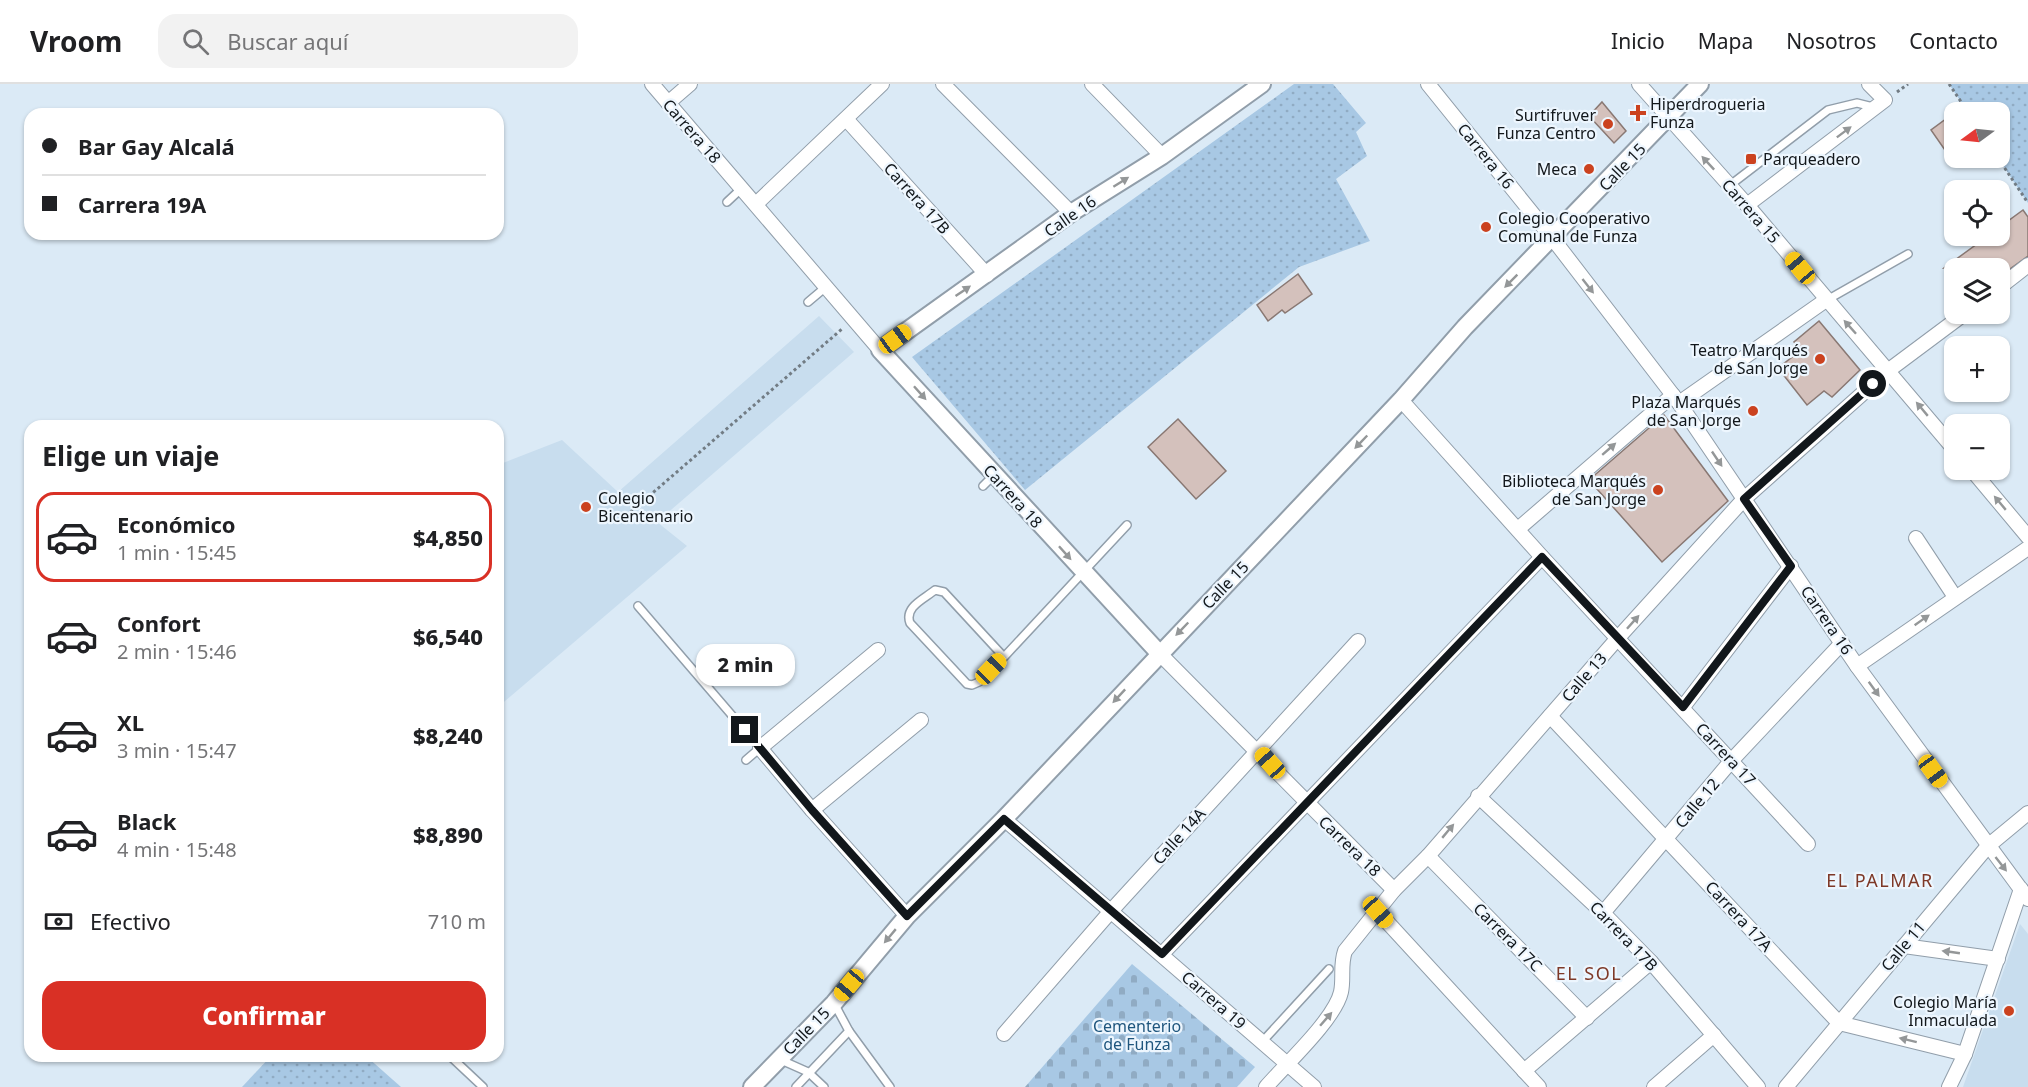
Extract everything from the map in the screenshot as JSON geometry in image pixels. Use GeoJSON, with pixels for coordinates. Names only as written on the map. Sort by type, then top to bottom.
{"type":"FeatureCollection","features":[{"type":"Feature","properties":{"kind":"street","name":"Carrera 18"},"geometry":{"type":"LineString","coordinates":[[652,84],[826,286],[989,481],[1084,573],[1159,653],[1257,749],[1306,804],[1395,890]]}},
{"type":"Feature","properties":{"kind":"street"},"geometry":{"type":"LineString","coordinates":[[668,103],[690,84]]}},
{"type":"Feature","properties":{"kind":"street"},"geometry":{"type":"LineString","coordinates":[[756,204],[847,120],[882,84]]}},
{"type":"Feature","properties":{"kind":"street"},"geometry":{"type":"LineString","coordinates":[[943,84],[1071,213]]}},
{"type":"Feature","properties":{"kind":"street"},"geometry":{"type":"LineString","coordinates":[[1092,84],[1162,156]]}},
{"type":"Feature","properties":{"kind":"street","name":"Calle 16"},"geometry":{"type":"LineString","coordinates":[[880,350],[1071,213],[1162,156],[1262,84]]}},
{"type":"Feature","properties":{"kind":"street","name":"Carrera 16"},"geometry":{"type":"LineString","coordinates":[[1428,84],[1553,239],[1676,399],[1857,666],[2024,894]]}},
{"type":"Feature","properties":{"kind":"street","name":"Carrera 15"},"geometry":{"type":"LineString","coordinates":[[1639,84],[1668,120],[1747,205],[1944,437]]}},
{"type":"Feature","properties":{"kind":"street","name":"Calle 15"},"geometry":{"type":"LineString","coordinates":[[752,1087],[834,1002],[907,916],[1004,819],[1401,400],[1465,327],[1553,239],[1700,84]]}},
{"type":"Feature","properties":{"kind":"street"},"geometry":{"type":"LineString","coordinates":[[1747,205],[1881,104],[1869,84]]}},
{"type":"Feature","properties":{"kind":"street","name":"Carrera 17B"},"geometry":{"type":"LineString","coordinates":[[847,120],[987,275]]}},
{"type":"Feature","properties":{"kind":"street"},"geometry":{"type":"LineString","coordinates":[[2010,279],[2028,265]]}},
{"type":"Feature","properties":{"kind":"street"},"geometry":{"type":"LineString","coordinates":[[1518,529],[1676,399],[1826,300]]}},
{"type":"Feature","properties":{"kind":"street","name":"Calle 13"},"geometry":{"type":"LineString","coordinates":[[1266,1087],[1332,1012],[1341,992],[1342,960],[1346,951],[1395,890],[1428,856],[1617,639],[1744,499],[1889,370],[1951,324]]}},
{"type":"Feature","properties":{"kind":"street","name":"Carrera 17"},"geometry":{"type":"LineString","coordinates":[[1401,400],[1617,639],[1683,707],[1808,844]]}},
{"type":"Feature","properties":{"kind":"street"},"geometry":{"type":"LineString","coordinates":[[1980,480],[2028,537]]}},
{"type":"Feature","properties":{"kind":"street"},"geometry":{"type":"LineString","coordinates":[[1916,538],[1955,597]]}},
{"type":"Feature","properties":{"kind":"street"},"geometry":{"type":"LineString","coordinates":[[1857,666],[2028,548]]}},
{"type":"Feature","properties":{"kind":"street"},"geometry":{"type":"LineString","coordinates":[[1162,954],[1542,557]]}},
{"type":"Feature","properties":{"kind":"street"},"geometry":{"type":"LineString","coordinates":[[1683,707],[1791,566]]}},
{"type":"Feature","properties":{"kind":"street","name":"Calle 14A"},"geometry":{"type":"LineString","coordinates":[[1004,1034],[1257,749],[1358,641]]}},
{"type":"Feature","properties":{"kind":"street","name":"Calle 12"},"geometry":{"type":"LineString","coordinates":[[1603,913],[1732,760],[1842,643]]}},
{"type":"Feature","properties":{"kind":"street"},"geometry":{"type":"LineString","coordinates":[[878,650],[760,748],[907,916]]}},
{"type":"Feature","properties":{"kind":"street","name":"Carrera 17A"},"geometry":{"type":"LineString","coordinates":[[1550,716],[1839,1023]]}},
{"type":"Feature","properties":{"kind":"street"},"geometry":{"type":"LineString","coordinates":[[812,810],[921,720]]}},
{"type":"Feature","properties":{"kind":"street","name":"Carrera 17B"},"geometry":{"type":"LineString","coordinates":[[1478,796],[1603,913],[1650,962],[1758,1087]]}},
{"type":"Feature","properties":{"kind":"street","name":"Calle 11"},"geometry":{"type":"LineString","coordinates":[[1785,1087],[1988,846],[2028,813]]}},
{"type":"Feature","properties":{"kind":"street","name":"Carrera 19"},"geometry":{"type":"LineString","coordinates":[[1004,819],[1314,1087]]}},
{"type":"Feature","properties":{"kind":"street","name":"Carrera 17C"},"geometry":{"type":"LineString","coordinates":[[1428,856],[1587,1018]]}},
{"type":"Feature","properties":{"kind":"street"},"geometry":{"type":"LineString","coordinates":[[1949,1087],[1965,1054],[1998,959],[2024,894]]}},
{"type":"Feature","properties":{"kind":"street"},"geometry":{"type":"LineString","coordinates":[[1378,912],[1539,1087]]}},
{"type":"Feature","properties":{"kind":"street"},"geometry":{"type":"LineString","coordinates":[[1904,946],[1998,959]]}},
{"type":"Feature","properties":{"kind":"street"},"geometry":{"type":"LineString","coordinates":[[1524,1071],[1650,962]]}},
{"type":"Feature","properties":{"kind":"street"},"geometry":{"type":"LineString","coordinates":[[1839,1023],[1965,1054]]}},
{"type":"Feature","properties":{"kind":"street"},"geometry":{"type":"LineString","coordinates":[[1654,1087],[1714,1035]]}},
{"type":"Feature","properties":{"kind":"lane"},"geometry":{"type":"LineString","coordinates":[[1729,186],[1828,110],[1857,103],[1881,104]]}},
{"type":"Feature","properties":{"kind":"lane"},"geometry":{"type":"LineString","coordinates":[[727,202],[742,188]]}},
{"type":"Feature","properties":{"kind":"lane"},"geometry":{"type":"LineString","coordinates":[[1826,300],[1908,254]]}},
{"type":"Feature","properties":{"kind":"lane"},"geometry":{"type":"LineString","coordinates":[[808,302],[826,286]]}},
{"type":"Feature","properties":{"kind":"lane"},"geometry":{"type":"LineString","coordinates":[[1004,657],[944,592],[935,590],[910,609],[908,616],[910,623],[967,684],[972,685],[979,682],[1004,657],[1127,525]]}},
{"type":"Feature","properties":{"kind":"lane"},"geometry":{"type":"LineString","coordinates":[[638,606],[760,748],[746,760]]}},
{"type":"Feature","properties":{"kind":"lane"},"geometry":{"type":"LineString","coordinates":[[1262,1042],[1329,969]]}},
{"type":"Feature","properties":{"kind":"lane"},"geometry":{"type":"LineString","coordinates":[[834,1002],[849,1031],[890,1087]]}},
{"type":"Feature","properties":{"kind":"lane"},"geometry":{"type":"LineString","coordinates":[[796,1087],[849,1031]]}},
{"type":"Feature","properties":{"kind":"lane"},"geometry":{"type":"LineString","coordinates":[[778,1059],[808,1072],[824,1087]]}},
{"type":"Feature","properties":{"kind":"lane"},"geometry":{"type":"LineString","coordinates":[[456,1062],[483,1087]]}},
{"type":"Feature","properties":{"kind":"path"},"geometry":{"type":"LineString","coordinates":[[1949,84],[1961,102]]}},
{"type":"Feature","properties":{"kind":"path"},"geometry":{"type":"LineString","coordinates":[[2005,168],[2028,203]]}},
{"type":"Feature","properties":{"kind":"path"},"geometry":{"type":"LineString","coordinates":[[626,516],[836,334]]}},
{"type":"Feature","properties":{"kind":"shaded area","name":"Colegio Bicentenario"},"geometry":{"type":"Polygon","coordinates":[[[819,316],[854,352],[657,522],[687,546],[504,702],[504,463],[562,440],[618,492],[819,316]]]}},
{"type":"Feature","properties":{"kind":"shaded area","name":"Colegio María Inmaculada"},"geometry":{"type":"Polygon","coordinates":[[[2020,924],[2028,934],[2028,1087],[1963,1087],[2020,924]]]}},
{"type":"Feature","properties":{"kind":"green space"},"geometry":{"type":"Polygon","coordinates":[[[1294,84],[1333,84],[1366,123],[1356,132],[1367,156],[1336,179],[1370,241],[1299,267],[1025,490],[912,357],[1294,84]]]}},
{"type":"Feature","properties":{"kind":"green space"},"geometry":{"type":"Polygon","coordinates":[[[1949,84],[2028,84],[2028,203],[2005,168],[2010,168],[2010,102],[1961,102],[1949,84]]]}},
{"type":"Feature","properties":{"kind":"green space","name":"Cementerio de Funza"},"geometry":{"type":"Polygon","coordinates":[[[1132,964],[1255,1067],[1237,1087],[1025,1087],[1132,964]]]}},
{"type":"Feature","properties":{"kind":"green space"},"geometry":{"type":"Polygon","coordinates":[[[265,1062],[373,1062],[401,1087],[242,1087],[265,1062]]]}},
{"type":"Feature","properties":{"kind":"building","name":"Surtifruver Funza Centro"},"geometry":{"type":"Polygon","coordinates":[[[1602,102],[1626,131],[1614,143],[1589,116],[1602,102]]]}},
{"type":"Feature","properties":{"kind":"building"},"geometry":{"type":"Polygon","coordinates":[[[1944,120],[1944,149],[1931,130],[1944,120]]]}},
{"type":"Feature","properties":{"kind":"building"},"geometry":{"type":"Polygon","coordinates":[[[2023,210],[2028,217],[2028,256],[2010,269],[2010,258],[1958,258],[1974,246],[2010,246],[2010,220],[2023,210]]]}},
{"type":"Feature","properties":{"kind":"building"},"geometry":{"type":"Polygon","coordinates":[[[1298,274],[1312,294],[1285,313],[1282,310],[1268,321],[1257,305],[1298,274]]]}},
{"type":"Feature","properties":{"kind":"building","name":"Teatro Marqués de San Jorge"},"geometry":{"type":"Polygon","coordinates":[[[1819,321],[1860,370],[1832,397],[1824,391],[1807,405],[1778,368],[1800,351],[1794,342],[1819,321]]]}},
{"type":"Feature","properties":{"kind":"building","name":"Biblioteca Marqués de San Jorge"},"geometry":{"type":"Polygon","coordinates":[[[1664,415],[1728,501],[1662,562],[1589,480],[1664,415]]]}},
{"type":"Feature","properties":{"kind":"building"},"geometry":{"type":"Polygon","coordinates":[[[1178,419],[1226,471],[1196,499],[1148,447],[1178,419]]]}},
{"type":"Feature","properties":{"kind":"place","name":"Hiperdrogueria Funza"},"geometry":{"type":"Point","coordinates":[1638,113]}},
{"type":"Feature","properties":{"kind":"place","name":"Surtifruver Funza Centro"},"geometry":{"type":"Point","coordinates":[1608,124]}},
{"type":"Feature","properties":{"kind":"place","name":"Parqueadero"},"geometry":{"type":"Point","coordinates":[1751,159]}},
{"type":"Feature","properties":{"kind":"place","name":"Meca"},"geometry":{"type":"Point","coordinates":[1589,169]}},
{"type":"Feature","properties":{"kind":"place","name":"Colegio Cooperativo Comunal de Funza"},"geometry":{"type":"Point","coordinates":[1486,227]}},
{"type":"Feature","properties":{"kind":"place","name":"Teatro Marqués de San Jorge"},"geometry":{"type":"Point","coordinates":[1820,359]}},
{"type":"Feature","properties":{"kind":"place","name":"Plaza Marqués de San Jorge"},"geometry":{"type":"Point","coordinates":[1753,411]}},
{"type":"Feature","properties":{"kind":"place","name":"Biblioteca Marqués de San Jorge"},"geometry":{"type":"Point","coordinates":[1658,490]}},
{"type":"Feature","properties":{"kind":"place","name":"Colegio Bicentenario"},"geometry":{"type":"Point","coordinates":[586,507]}},
{"type":"Feature","properties":{"kind":"place","name":"Colegio María Inmaculada"},"geometry":{"type":"Point","coordinates":[2009,1011]}},
{"type":"Feature","properties":{"kind":"district","name":"EL PALMAR"},"geometry":{"type":"Point","coordinates":[1880,880]}},
{"type":"Feature","properties":{"kind":"district","name":"EL SOL"},"geometry":{"type":"Point","coordinates":[1589,973]}},
{"type":"Feature","properties":{"kind":"route"},"geometry":{"type":"LineString","coordinates":[[745,730],[812,810],[907,916],[1004,819],[1162,954],[1542,557],[1683,707],[1791,566],[1744,499],[1873,384]]}}]}
